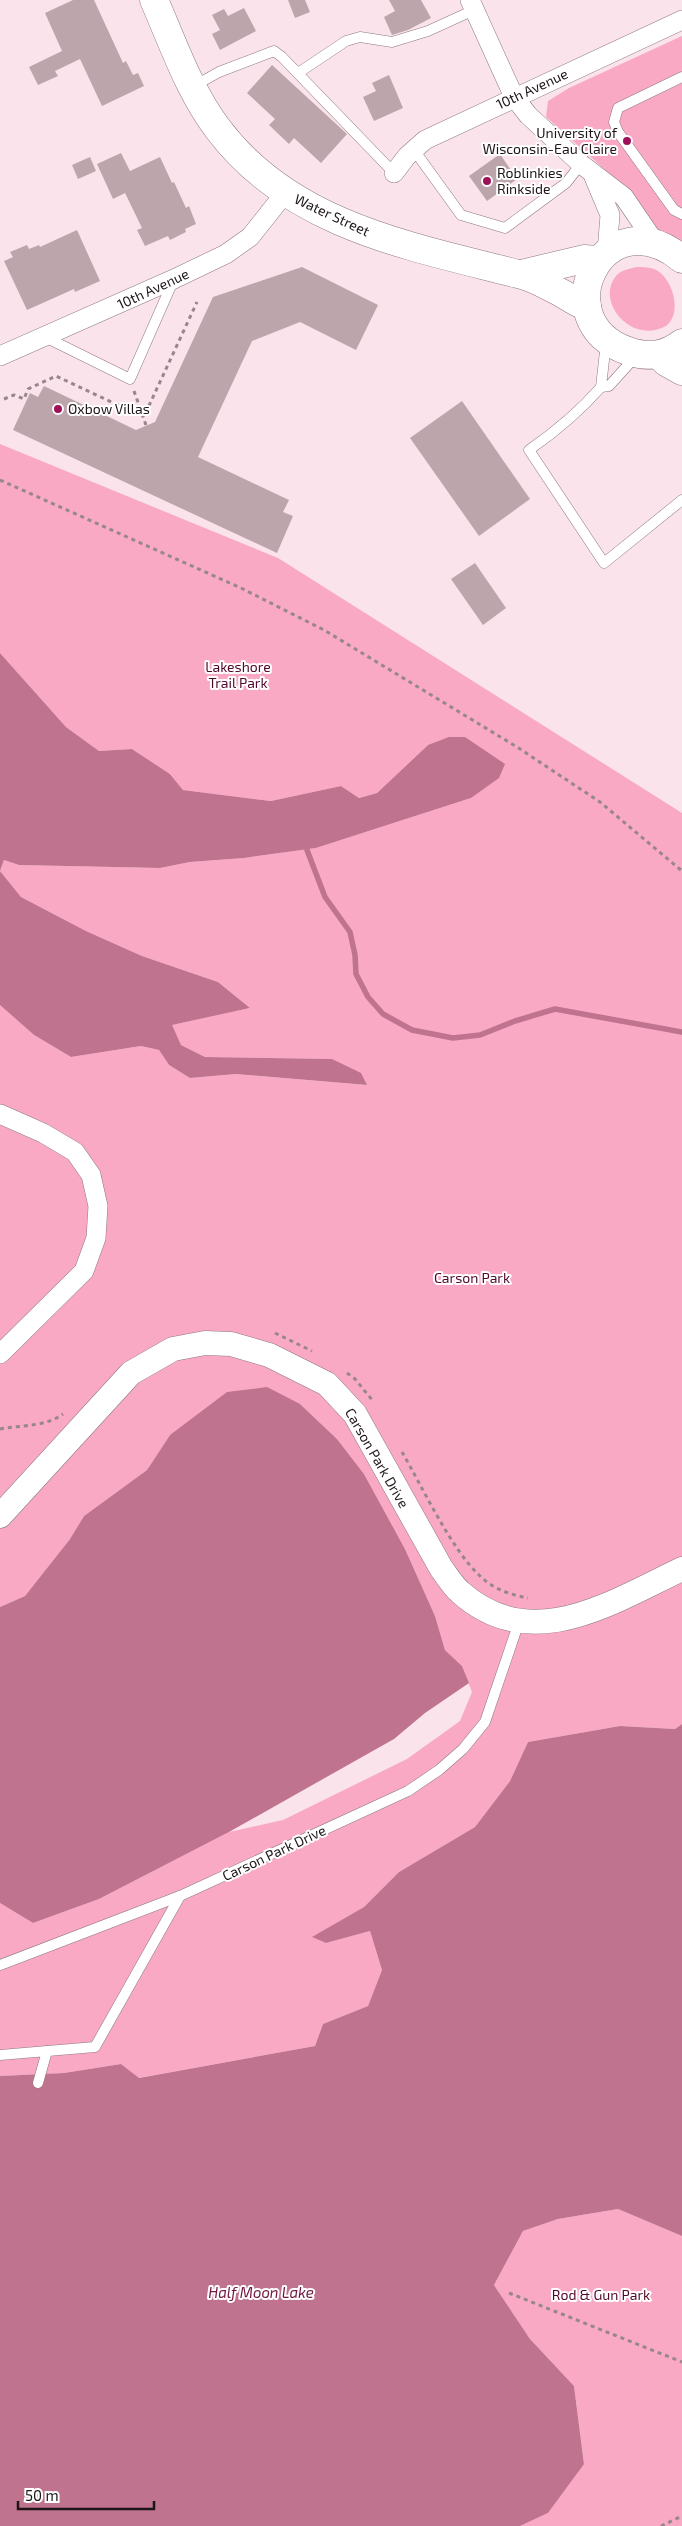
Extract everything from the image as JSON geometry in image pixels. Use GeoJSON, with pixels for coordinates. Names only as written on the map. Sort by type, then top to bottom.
{"type":"FeatureCollection","features":[{"type":"Feature","properties":{"kind":"main road","name":"Water Street"},"geometry":{"type":"LineString","coordinates":[[154,0],[193,86],[217,128],[237,152],[285,193],[330,218],[378,236],[521,274],[587,306]]}},
{"type":"Feature","properties":{"kind":"main road","name":"Water Street"},"geometry":{"type":"LineString","coordinates":[[521,274],[602,256],[624,244],[656,244]]}},
{"type":"Feature","properties":{"kind":"main road"},"geometry":{"type":"LineString","coordinates":[[656,244],[682,260]]}},
{"type":"Feature","properties":{"kind":"main road"},"geometry":{"type":"LineString","coordinates":[[602,256],[590,272],[586,288],[587,306],[594,324],[606,338],[621,348],[660,351],[666,362],[682,371]]}},
{"type":"Feature","properties":{"kind":"street"},"geometry":{"type":"LineString","coordinates":[[472,5],[514,97],[528,115],[587,169],[624,197],[656,244]]}},
{"type":"Feature","properties":{"kind":"street","name":"10th Avenue"},"geometry":{"type":"LineString","coordinates":[[394,174],[425,140],[514,97],[680,26]]}},
{"type":"Feature","properties":{"kind":"street"},"geometry":{"type":"LineString","coordinates":[[587,169],[610,215],[602,256]]}},
{"type":"Feature","properties":{"kind":"street","name":"10th Avenue"},"geometry":{"type":"LineString","coordinates":[[0,356],[174,280],[226,254],[244,242],[285,193]]}},
{"type":"Feature","properties":{"kind":"street"},"geometry":{"type":"LineString","coordinates":[[0,1114],[43,1133],[75,1152],[91,1175],[98,1206],[96,1238],[84,1271],[0,1354]]}},
{"type":"Feature","properties":{"kind":"street","name":"Carson Park Drive"},"geometry":{"type":"LineString","coordinates":[[0,1516],[131,1373],[173,1350],[205,1344],[231,1344],[269,1355],[327,1384],[355,1414],[432,1556],[459,1591],[476,1604],[520,1622],[542,1623],[573,1617],[604,1606],[682,1569]]}},
{"type":"Feature","properties":{"kind":"lane"},"geometry":{"type":"LineString","coordinates":[[298,73],[346,41],[360,37],[392,42],[428,31],[472,5]]}},
{"type":"Feature","properties":{"kind":"lane"},"geometry":{"type":"LineString","coordinates":[[193,86],[219,72],[274,51],[298,73],[394,174]]}},
{"type":"Feature","properties":{"kind":"lane"},"geometry":{"type":"LineString","coordinates":[[682,77],[618,108],[614,122],[618,132],[674,210],[682,214]]}},
{"type":"Feature","properties":{"kind":"lane"},"geometry":{"type":"LineString","coordinates":[[414,150],[460,215],[505,228],[587,169]]}},
{"type":"Feature","properties":{"kind":"lane"},"geometry":{"type":"LineString","coordinates":[[45,337],[130,379],[174,280]]}},
{"type":"Feature","properties":{"kind":"lane"},"geometry":{"type":"LineString","coordinates":[[601,387],[600,380],[605,365],[606,338]]}},
{"type":"Feature","properties":{"kind":"lane"},"geometry":{"type":"LineString","coordinates":[[660,351],[609,386],[601,387],[589,401],[557,430],[529,450],[604,563],[682,500]]}},
{"type":"Feature","properties":{"kind":"lane","name":"Carson Park Drive"},"geometry":{"type":"LineString","coordinates":[[0,1965],[180,1896],[408,1791],[439,1770],[463,1749],[485,1722],[520,1622]]}},
{"type":"Feature","properties":{"kind":"lane"},"geometry":{"type":"LineString","coordinates":[[0,2055],[95,2047],[180,1896]]}},
{"type":"Feature","properties":{"kind":"lane"},"geometry":{"type":"LineString","coordinates":[[38,2082],[47,2051]]}},
{"type":"Feature","properties":{"kind":"path"},"geometry":{"type":"LineString","coordinates":[[134,390],[146,425]]}},
{"type":"Feature","properties":{"kind":"path"},"geometry":{"type":"LineString","coordinates":[[0,480],[241,588],[324,630],[517,747],[600,802],[682,871]]}},
{"type":"Feature","properties":{"kind":"path"},"geometry":{"type":"LineString","coordinates":[[272,1332],[314,1352]]}},
{"type":"Feature","properties":{"kind":"path"},"geometry":{"type":"LineString","coordinates":[[342,1370],[355,1379],[375,1405]]}},
{"type":"Feature","properties":{"kind":"path"},"geometry":{"type":"LineString","coordinates":[[0,1429],[56,1419],[68,1412]]}},
{"type":"Feature","properties":{"kind":"path"},"geometry":{"type":"LineString","coordinates":[[400,1448],[454,1543],[480,1578],[505,1592],[537,1600]]}},
{"type":"Feature","properties":{"kind":"path"},"geometry":{"type":"LineString","coordinates":[[509,2293],[682,2362]]}},
{"type":"Feature","properties":{"kind":"path"},"geometry":{"type":"LineString","coordinates":[[661,2526],[682,2516]]}},
{"type":"Feature","properties":{"kind":"green space","name":"University of Wisconsin-Eau Claire"},"geometry":{"type":"Polygon","coordinates":[[[682,36],[682,247],[666,239],[621,184],[546,117],[548,101],[569,88],[682,36]]]}},
{"type":"Feature","properties":{"kind":"green space"},"geometry":{"type":"Polygon","coordinates":[[[636,267],[647,267],[658,271],[664,276],[672,290],[675,306],[674,314],[666,326],[653,330],[641,330],[620,318],[614,308],[610,297],[611,286],[616,276],[623,271],[636,267]]]}},
{"type":"Feature","properties":{"kind":"green space","name":"Carson Park"},"geometry":{"type":"Polygon","coordinates":[[[0,444],[278,558],[682,813],[682,1724],[675,1729],[620,1726],[528,1742],[510,1781],[475,1827],[399,1872],[364,1907],[313,1937],[326,1943],[370,1931],[382,1970],[368,2006],[323,2024],[315,2046],[138,2078],[121,2064],[64,2073],[0,2076],[0,1903],[33,1923],[99,1899],[229,1832],[283,1820],[407,1759],[460,1721],[472,1692],[462,1666],[445,1650],[435,1616],[405,1549],[364,1474],[337,1439],[300,1404],[170,1435],[147,1470],[84,1516],[70,1539],[25,1596],[0,1607],[0,1005],[34,1035],[71,1057],[141,1046],[159,1050],[169,1065],[190,1078],[236,1074],[366,1085],[332,1059],[205,1057],[181,1045],[171,1025],[250,1008],[218,982],[142,956],[86,931],[21,897],[0,871],[4,860],[19,865],[160,868],[190,862],[244,858],[316,848],[471,798],[428,745],[377,793],[359,798],[341,786],[271,801],[183,790],[170,774],[132,749],[99,751],[66,727],[0,653],[0,444]]]}},
{"type":"Feature","properties":{"kind":"green space","name":"Rod & Gun Park"},"geometry":{"type":"Polygon","coordinates":[[[618,2209],[682,2236],[682,2526],[520,2526],[548,2513],[584,2463],[574,2386],[530,2339],[494,2285],[523,2231],[558,2219],[618,2209]]]}},
{"type":"Feature","properties":{"kind":"water"},"geometry":{"type":"Polygon","coordinates":[[[0,653],[66,727],[99,751],[132,749],[170,774],[183,790],[271,801],[341,786],[359,798],[377,793],[428,745],[449,737],[465,737],[505,764],[499,778],[471,798],[316,848],[244,858],[190,862],[160,868],[19,865],[4,860],[0,871],[0,653]]]}},
{"type":"Feature","properties":{"kind":"water"},"geometry":{"type":"Polygon","coordinates":[[[0,871],[21,897],[86,931],[142,956],[218,982],[250,1008],[172,1025],[181,1045],[205,1057],[332,1059],[361,1073],[367,1085],[236,1074],[190,1078],[169,1065],[159,1050],[141,1046],[71,1057],[34,1035],[0,1005],[0,871]]]}},
{"type":"Feature","properties":{"kind":"water"},"geometry":{"type":"Polygon","coordinates":[[[267,1387],[300,1404],[337,1439],[364,1474],[405,1549],[435,1616],[445,1650],[462,1666],[469,1683],[425,1713],[394,1739],[229,1832],[99,1899],[33,1923],[0,1903],[0,1607],[25,1596],[70,1539],[84,1516],[147,1470],[170,1435],[227,1392],[267,1387]]]}},
{"type":"Feature","properties":{"kind":"water","name":"Half Moon Lake"},"geometry":{"type":"Polygon","coordinates":[[[682,1724],[682,2236],[618,2209],[558,2219],[523,2231],[494,2285],[530,2339],[574,2386],[584,2464],[548,2513],[520,2526],[0,2526],[0,2076],[64,2073],[121,2064],[139,2078],[315,2046],[323,2024],[368,2006],[382,1970],[370,1931],[326,1943],[312,1937],[364,1907],[399,1872],[475,1827],[510,1781],[528,1742],[620,1726],[675,1729],[682,1724]]]}},
{"type":"Feature","properties":{"kind":"building"},"geometry":{"type":"Polygon","coordinates":[[[73,0],[94,0],[123,63],[126,61],[133,75],[138,73],[144,86],[102,106],[80,59],[55,71],[58,76],[38,85],[29,67],[62,51],[45,13],[73,0]]]}},
{"type":"Feature","properties":{"kind":"building"},"geometry":{"type":"Polygon","coordinates":[[[288,0],[305,0],[310,12],[295,18],[288,0]]]}},
{"type":"Feature","properties":{"kind":"building"},"geometry":{"type":"Polygon","coordinates":[[[389,0],[421,0],[431,18],[408,30],[392,35],[384,17],[395,11],[389,0]]]}},
{"type":"Feature","properties":{"kind":"building"},"geometry":{"type":"Polygon","coordinates":[[[244,8],[256,31],[220,50],[212,34],[220,30],[212,15],[224,9],[228,16],[244,8]]]}},
{"type":"Feature","properties":{"kind":"building"},"geometry":{"type":"Polygon","coordinates":[[[272,65],[347,134],[321,163],[294,138],[289,144],[269,125],[275,119],[247,93],[272,65]]]}},
{"type":"Feature","properties":{"kind":"building"},"geometry":{"type":"Polygon","coordinates":[[[389,75],[403,108],[374,121],[363,97],[376,91],[372,83],[389,75]]]}},
{"type":"Feature","properties":{"kind":"building"},"geometry":{"type":"Polygon","coordinates":[[[121,153],[130,171],[160,157],[186,208],[189,206],[196,224],[185,229],[186,232],[170,240],[168,236],[145,246],[137,230],[142,228],[125,193],[113,199],[97,164],[121,153]]]}},
{"type":"Feature","properties":{"kind":"building"},"geometry":{"type":"Polygon","coordinates":[[[500,154],[517,179],[487,201],[469,176],[500,154]]]}},
{"type":"Feature","properties":{"kind":"building"},"geometry":{"type":"Polygon","coordinates":[[[90,157],[96,171],[78,179],[72,165],[90,157]]]}},
{"type":"Feature","properties":{"kind":"building"},"geometry":{"type":"Polygon","coordinates":[[[77,230],[100,281],[75,292],[74,289],[27,310],[4,261],[13,257],[10,252],[27,245],[29,249],[39,245],[40,247],[77,230]]]}},
{"type":"Feature","properties":{"kind":"building","name":"Oxbow Villas"},"geometry":{"type":"Polygon","coordinates":[[[302,267],[378,305],[356,350],[300,322],[252,341],[198,457],[289,500],[283,512],[293,516],[277,553],[13,430],[30,393],[38,397],[44,386],[136,430],[155,422],[213,297],[302,267]]]}},
{"type":"Feature","properties":{"kind":"building"},"geometry":{"type":"Polygon","coordinates":[[[462,401],[530,499],[479,536],[410,438],[462,401]]]}},
{"type":"Feature","properties":{"kind":"building"},"geometry":{"type":"Polygon","coordinates":[[[475,563],[506,608],[483,625],[451,579],[475,563]]]}},
{"type":"Feature","properties":{"kind":"waterway"},"geometry":{"type":"LineString","coordinates":[[307,850],[325,897],[350,932],[355,955],[356,974],[368,997],[383,1014],[412,1030],[453,1038],[480,1035],[515,1021],[555,1009],[682,1032]]}},
{"type":"Feature","properties":{"kind":"place","name":"University of Wisconsin-Eau Claire"},"geometry":{"type":"Point","coordinates":[627,141]}},
{"type":"Feature","properties":{"kind":"place","name":"Roblinkies Rinkside"},"geometry":{"type":"Point","coordinates":[487,181]}},
{"type":"Feature","properties":{"kind":"place","name":"Oxbow Villas"},"geometry":{"type":"Point","coordinates":[58,409]}},
{"type":"Feature","properties":{"kind":"park label","name":"Lakeshore Trail Park"},"geometry":{"type":"Point","coordinates":[238,676]}}]}
